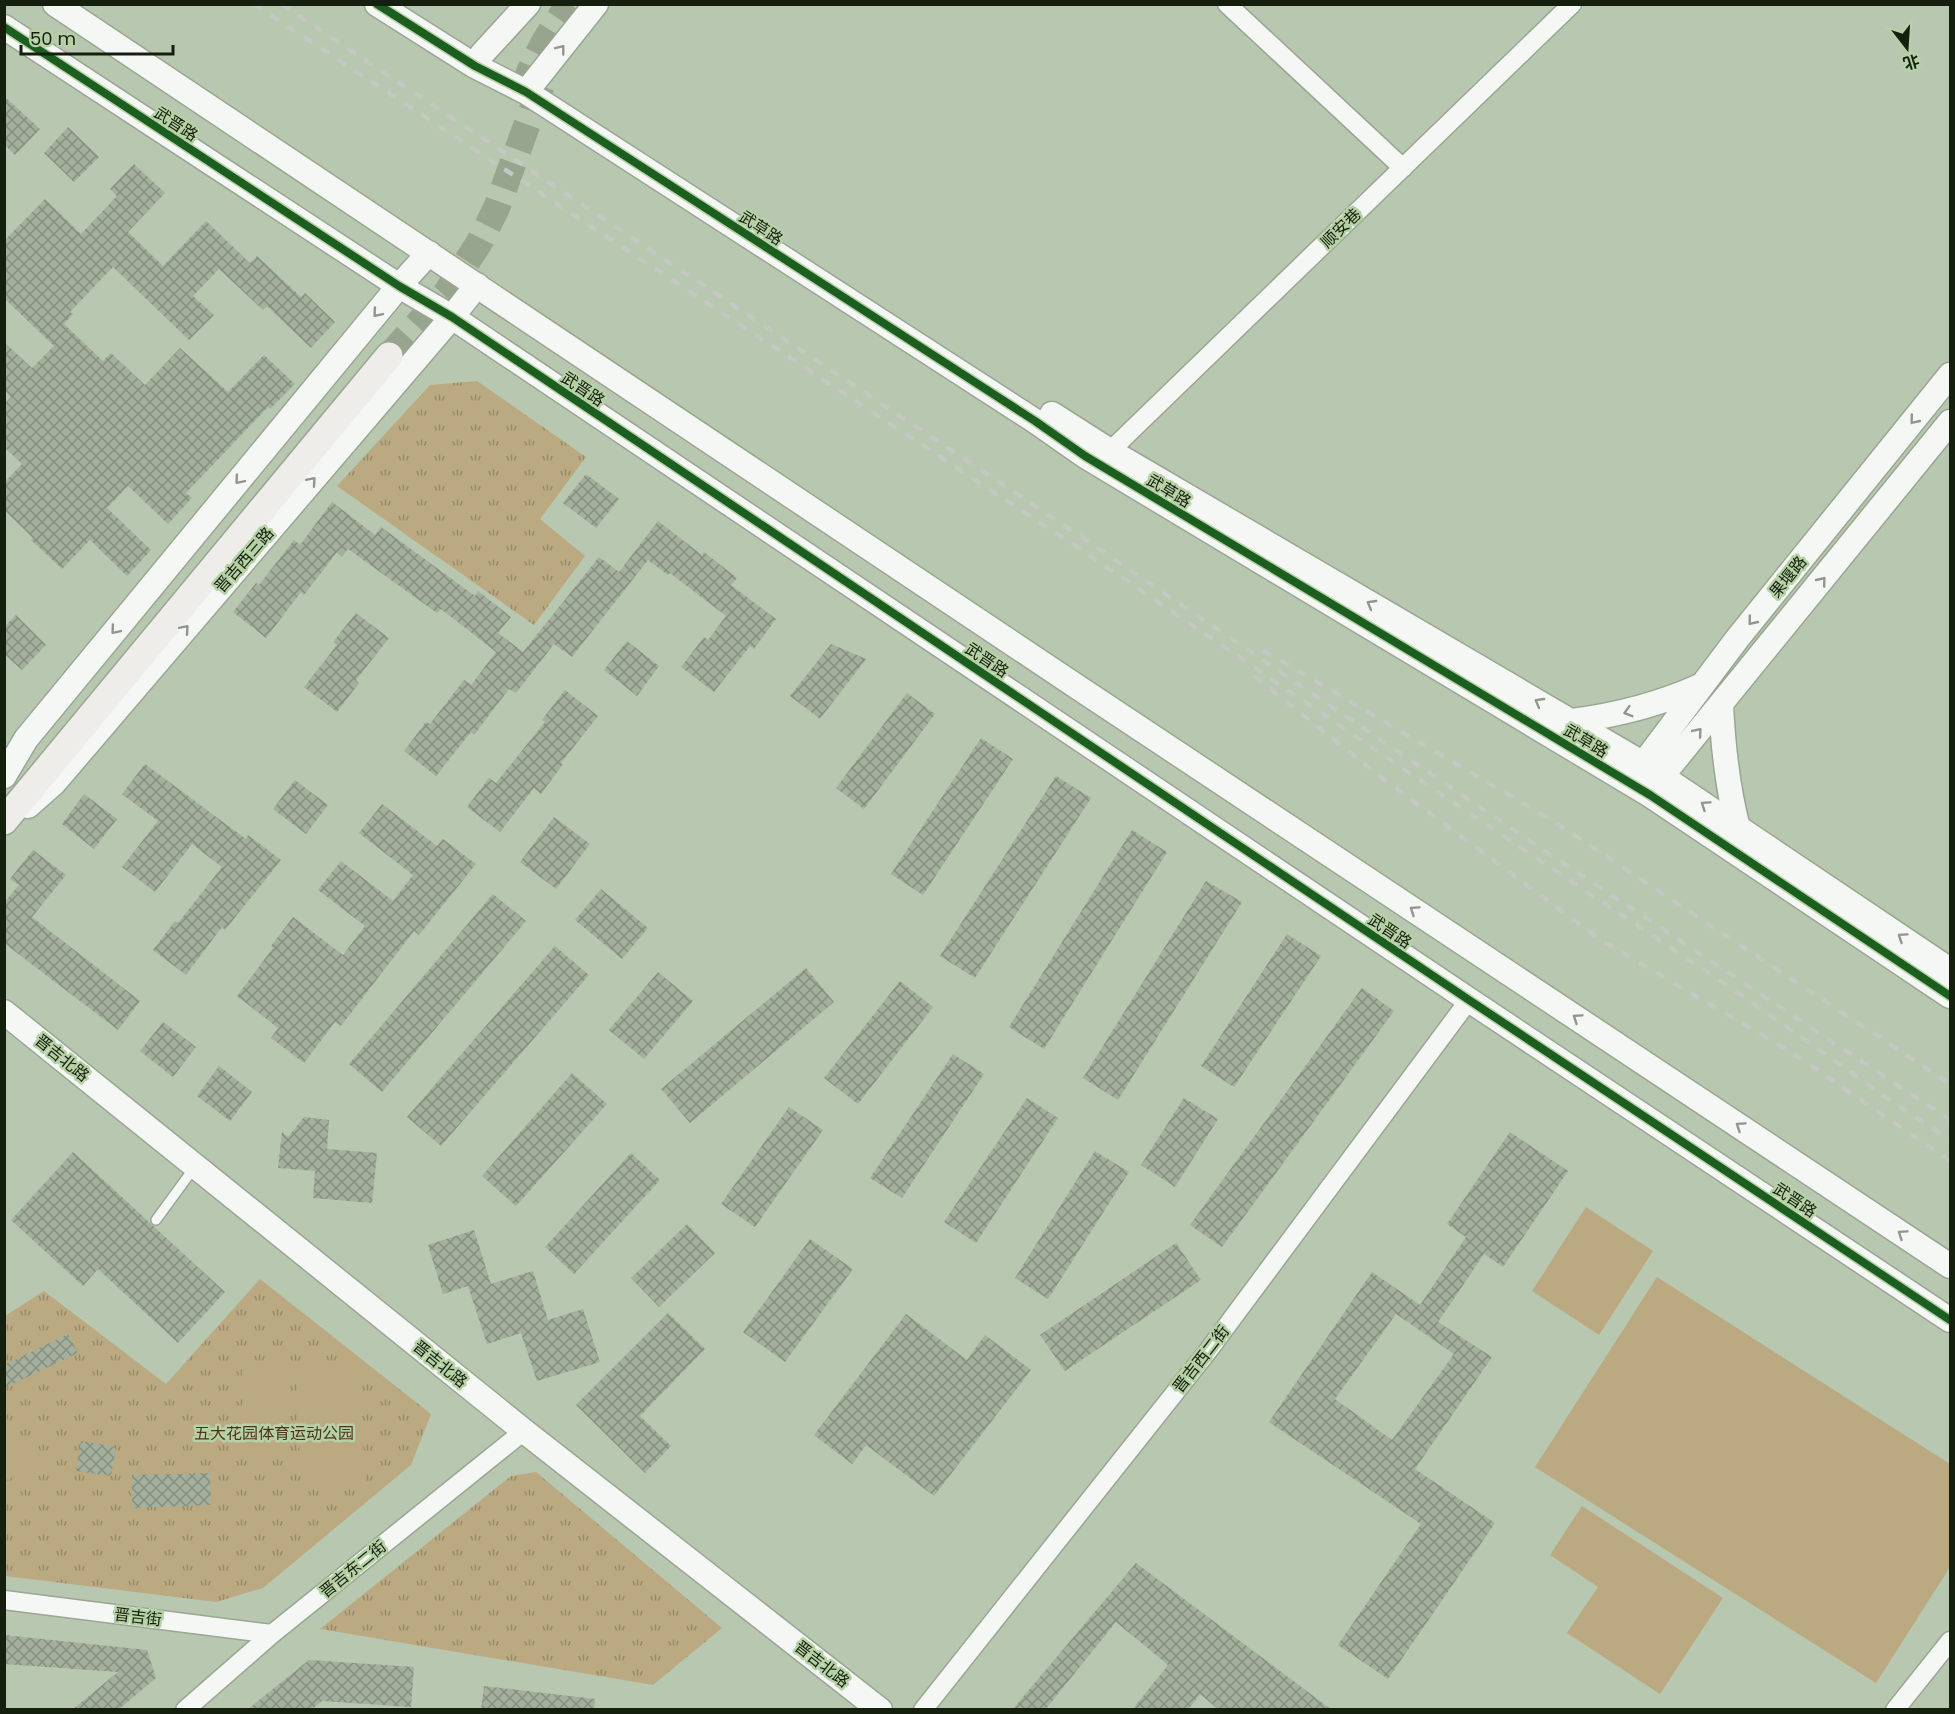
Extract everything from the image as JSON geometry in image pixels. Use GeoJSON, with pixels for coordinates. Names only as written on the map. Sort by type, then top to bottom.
{"type":"FeatureCollection","features":[{"type":"Feature","properties":{"kind":"main road","name":"晋吉西三路"},"geometry":{"type":"LineString","coordinates":[[4,794],[384,351],[4,821]]}},
{"type":"Feature","properties":{"kind":"street","name":"武晋路"},"geometry":{"type":"LineString","coordinates":[[56,4],[1950,1266]]}},
{"type":"Feature","properties":{"kind":"street","name":"武草路"},"geometry":{"type":"LineString","coordinates":[[377,4],[478,60],[531,86],[1110,452],[1572,721],[1646,779],[1950,996]]}},
{"type":"Feature","properties":{"kind":"street","name":"武草路"},"geometry":{"type":"LineString","coordinates":[[406,4],[478,60]]}},
{"type":"Feature","properties":{"kind":"street"},"geometry":{"type":"LineString","coordinates":[[478,60],[528,4]]}},
{"type":"Feature","properties":{"kind":"street"},"geometry":{"type":"LineString","coordinates":[[531,86],[596,4]]}},
{"type":"Feature","properties":{"kind":"street"},"geometry":{"type":"LineString","coordinates":[[1227,4],[1403,168]]}},
{"type":"Feature","properties":{"kind":"street","name":"顺安巷"},"geometry":{"type":"LineString","coordinates":[[1110,452],[1572,4]]}},
{"type":"Feature","properties":{"kind":"street","name":"武晋路"},"geometry":{"type":"LineString","coordinates":[[4,27],[399,286],[452,317],[1950,1320]]}},
{"type":"Feature","properties":{"kind":"street","name":"武草路"},"geometry":{"type":"LineString","coordinates":[[531,86],[1085,456],[1646,779],[1738,828],[1950,970]]}},
{"type":"Feature","properties":{"kind":"street"},"geometry":{"type":"LineString","coordinates":[[4,776],[26,739],[399,286],[429,253]]}},
{"type":"Feature","properties":{"kind":"street","name":"晋吉西三路"},"geometry":{"type":"LineString","coordinates":[[4,827],[54,783],[477,285]]}},
{"type":"Feature","properties":{"kind":"street","name":"果堰路"},"geometry":{"type":"LineString","coordinates":[[1646,779],[1702,685],[1950,375]]}},
{"type":"Feature","properties":{"kind":"street","name":"果堰路"},"geometry":{"type":"LineString","coordinates":[[1646,779],[1721,704],[1950,422]]}},
{"type":"Feature","properties":{"kind":"street"},"geometry":{"type":"LineString","coordinates":[[1572,721],[1614,715],[1668,700],[1702,685]]}},
{"type":"Feature","properties":{"kind":"street"},"geometry":{"type":"LineString","coordinates":[[1721,704],[1723,752],[1729,793],[1738,828]]}},
{"type":"Feature","properties":{"kind":"street","name":"晋吉西二街"},"geometry":{"type":"LineString","coordinates":[[923,1710],[1208,1351],[1469,1000]]}},
{"type":"Feature","properties":{"kind":"street","name":"晋吉北路"},"geometry":{"type":"LineString","coordinates":[[4,1012],[524,1431],[880,1710]]}},
{"type":"Feature","properties":{"kind":"street","name":"晋吉东二街"},"geometry":{"type":"LineString","coordinates":[[185,1710],[272,1634],[524,1431]]}},
{"type":"Feature","properties":{"kind":"street","name":"晋吉街"},"geometry":{"type":"LineString","coordinates":[[4,1600],[272,1634]]}},
{"type":"Feature","properties":{"kind":"street"},"geometry":{"type":"LineString","coordinates":[[1894,1710],[1950,1641]]}},
{"type":"Feature","properties":{"kind":"lane"},"geometry":{"type":"LineString","coordinates":[[156,1220],[195,1166]]}},
{"type":"Feature","properties":{"kind":"green space"},"geometry":{"type":"Polygon","coordinates":[[[477,381],[586,457],[540,519],[585,556],[534,625],[337,486],[430,385],[477,381]]]}},
{"type":"Feature","properties":{"kind":"green space"},"geometry":{"type":"Polygon","coordinates":[[[1586,1207],[1653,1251],[1599,1335],[1532,1291],[1586,1207]]]}},
{"type":"Feature","properties":{"kind":"green space"},"geometry":{"type":"Polygon","coordinates":[[[1657,1277],[1950,1464],[1950,1567],[1876,1683],[1535,1467],[1657,1277]]]}},
{"type":"Feature","properties":{"kind":"green space","name":"五大花园体育运动公园"},"geometry":{"type":"Polygon","coordinates":[[[260,1279],[431,1414],[411,1465],[263,1588],[216,1602],[5,1576],[5,1316],[44,1291],[166,1384],[260,1279]]]}},
{"type":"Feature","properties":{"kind":"green space"},"geometry":{"type":"Polygon","coordinates":[[[360,1364],[365,1483],[301,1486],[296,1367],[360,1364]]]}},
{"type":"Feature","properties":{"kind":"green space"},"geometry":{"type":"Polygon","coordinates":[[[284,1368],[288,1453],[245,1455],[242,1371],[284,1368]]]}},
{"type":"Feature","properties":{"kind":"green space"},"geometry":{"type":"Polygon","coordinates":[[[4,1413],[33,1466],[5,1481],[4,1481],[4,1413]]]}},
{"type":"Feature","properties":{"kind":"green space"},"geometry":{"type":"Polygon","coordinates":[[[536,1472],[722,1628],[653,1685],[320,1629],[511,1476],[536,1472]]]}},
{"type":"Feature","properties":{"kind":"green space"},"geometry":{"type":"Polygon","coordinates":[[[1582,1506],[1723,1598],[1660,1694],[1567,1633],[1598,1587],[1550,1555],[1582,1506]]]}},
{"type":"Feature","properties":{"kind":"building"},"geometry":{"type":"Polygon","coordinates":[[[4,96],[40,129],[15,155],[4,144],[4,96]]]}},
{"type":"Feature","properties":{"kind":"building"},"geometry":{"type":"Polygon","coordinates":[[[68,127],[99,157],[74,182],[44,153],[68,127]]]}},
{"type":"Feature","properties":{"kind":"building"},"geometry":{"type":"Polygon","coordinates":[[[134,164],[165,193],[128,232],[163,266],[206,221],[250,263],[257,256],[301,297],[305,293],[335,322],[311,348],[267,306],[263,310],[219,269],[193,296],[214,315],[189,340],[113,267],[70,312],[73,314],[64,324],[103,361],[111,353],[145,385],[180,348],[228,392],[264,355],[295,384],[270,409],[268,407],[186,493],[192,498],[168,524],[128,486],[107,508],[151,550],[127,576],[90,540],[62,569],[4,510],[4,483],[22,464],[4,447],[4,404],[11,397],[4,390],[4,342],[32,368],[54,346],[4,298],[4,241],[45,199],[81,234],[117,196],[110,189],[134,164]]]}},
{"type":"Feature","properties":{"kind":"building"},"geometry":{"type":"Polygon","coordinates":[[[586,474],[619,499],[596,528],[563,503],[586,474]]]}},
{"type":"Feature","properties":{"kind":"building"},"geometry":{"type":"Polygon","coordinates":[[[332,502],[375,535],[381,527],[475,596],[478,591],[511,617],[498,633],[523,652],[599,557],[619,572],[658,521],[702,555],[704,552],[737,578],[731,585],[776,619],[754,649],[750,646],[714,692],[681,667],[704,637],[708,640],[726,616],[670,573],[668,575],[648,560],[572,657],[554,644],[516,693],[509,689],[474,735],[471,732],[436,776],[404,751],[426,722],[430,724],[464,680],[471,685],[496,652],[441,609],[437,613],[348,549],[342,557],[337,552],[304,595],[301,592],[266,638],[233,612],[256,583],[259,585],[294,540],[300,545],[332,502]]]}},
{"type":"Feature","properties":{"kind":"building"},"geometry":{"type":"Polygon","coordinates":[[[356,613],[389,638],[356,680],[359,683],[337,712],[304,687],[337,645],[333,642],[356,613]]]}},
{"type":"Feature","properties":{"kind":"building"},"geometry":{"type":"Polygon","coordinates":[[[16,615],[46,645],[22,670],[4,654],[4,627],[16,615]]]}},
{"type":"Feature","properties":{"kind":"building"},"geometry":{"type":"Polygon","coordinates":[[[627,641],[659,666],[637,696],[604,670],[627,641]]]}},
{"type":"Feature","properties":{"kind":"building"},"geometry":{"type":"Polygon","coordinates":[[[831,644],[866,659],[820,719],[790,696],[831,644]]]}},
{"type":"Feature","properties":{"kind":"building"},"geometry":{"type":"Polygon","coordinates":[[[565,690],[598,716],[561,763],[563,764],[541,794],[534,788],[500,832],[467,807],[489,778],[496,783],[545,722],[542,720],[565,690]]]}},
{"type":"Feature","properties":{"kind":"building"},"geometry":{"type":"Polygon","coordinates":[[[907,693],[935,714],[864,809],[836,788],[907,693]]]}},
{"type":"Feature","properties":{"kind":"building"},"geometry":{"type":"Polygon","coordinates":[[[981,738],[1013,759],[923,895],[891,874],[981,738]]]}},
{"type":"Feature","properties":{"kind":"building"},"geometry":{"type":"Polygon","coordinates":[[[145,764],[246,839],[248,835],[281,860],[225,930],[222,927],[186,975],[153,950],[175,921],[178,923],[222,867],[192,844],[155,892],[122,867],[158,821],[122,794],[145,764]]]}},
{"type":"Feature","properties":{"kind":"building"},"geometry":{"type":"Polygon","coordinates":[[[1056,776],[1091,798],[975,978],[940,956],[1056,776]]]}},
{"type":"Feature","properties":{"kind":"building"},"geometry":{"type":"Polygon","coordinates":[[[295,780],[328,805],[306,834],[273,809],[295,780]]]}},
{"type":"Feature","properties":{"kind":"building"},"geometry":{"type":"Polygon","coordinates":[[[84,794],[117,819],[94,849],[62,824],[84,794]]]}},
{"type":"Feature","properties":{"kind":"building"},"geometry":{"type":"Polygon","coordinates":[[[382,804],[437,846],[443,839],[476,864],[419,935],[414,931],[341,1026],[335,1022],[304,1063],[271,1038],[278,1028],[237,996],[293,917],[343,955],[365,926],[318,890],[341,861],[393,901],[413,875],[359,833],[382,804]]]}},
{"type":"Feature","properties":{"kind":"building"},"geometry":{"type":"Polygon","coordinates":[[[554,817],[590,844],[556,889],[520,862],[554,817]]]}},
{"type":"Feature","properties":{"kind":"building"},"geometry":{"type":"Polygon","coordinates":[[[1132,830],[1167,852],[1044,1049],[1009,1027],[1132,830]]]}},
{"type":"Feature","properties":{"kind":"building"},"geometry":{"type":"Polygon","coordinates":[[[33,850],[66,875],[32,917],[140,1001],[118,1030],[4,943],[4,903],[19,885],[10,879],[33,850]]]}},
{"type":"Feature","properties":{"kind":"building"},"geometry":{"type":"Polygon","coordinates":[[[1206,881],[1242,902],[1118,1100],[1083,1078],[1206,881]]]}},
{"type":"Feature","properties":{"kind":"building"},"geometry":{"type":"Polygon","coordinates":[[[601,889],[648,928],[622,959],[575,920],[601,889]]]}},
{"type":"Feature","properties":{"kind":"building"},"geometry":{"type":"Polygon","coordinates":[[[493,894],[526,921],[382,1092],[349,1064],[493,894]]]}},
{"type":"Feature","properties":{"kind":"building"},"geometry":{"type":"Polygon","coordinates":[[[1287,934],[1321,956],[1234,1087],[1201,1066],[1287,934]]]}},
{"type":"Feature","properties":{"kind":"building"},"geometry":{"type":"Polygon","coordinates":[[[555,946],[589,975],[441,1146],[407,1117],[555,946]]]}},
{"type":"Feature","properties":{"kind":"building"},"geometry":{"type":"Polygon","coordinates":[[[806,968],[834,1002],[690,1123],[661,1089],[806,968]]]}},
{"type":"Feature","properties":{"kind":"building"},"geometry":{"type":"Polygon","coordinates":[[[658,972],[693,1001],[644,1059],[609,1030],[658,972]]]}},
{"type":"Feature","properties":{"kind":"building"},"geometry":{"type":"Polygon","coordinates":[[[900,981],[933,1007],[858,1104],[824,1078],[900,981]]]}},
{"type":"Feature","properties":{"kind":"building"},"geometry":{"type":"Polygon","coordinates":[[[1362,988],[1394,1011],[1222,1247],[1190,1225],[1362,988]]]}},
{"type":"Feature","properties":{"kind":"building"},"geometry":{"type":"Polygon","coordinates":[[[163,1022],[196,1047],[173,1077],[140,1051],[163,1022]]]}},
{"type":"Feature","properties":{"kind":"building"},"geometry":{"type":"Polygon","coordinates":[[[953,1054],[984,1074],[902,1198],[870,1178],[953,1054]]]}},
{"type":"Feature","properties":{"kind":"building"},"geometry":{"type":"Polygon","coordinates":[[[219,1066],[252,1092],[230,1121],[197,1096],[219,1066]]]}},
{"type":"Feature","properties":{"kind":"building"},"geometry":{"type":"Polygon","coordinates":[[[572,1073],[607,1104],[516,1206],[482,1176],[572,1073]]]}},
{"type":"Feature","properties":{"kind":"building"},"geometry":{"type":"Polygon","coordinates":[[[1027,1098],[1058,1118],[976,1243],[944,1222],[1027,1098]]]}},
{"type":"Feature","properties":{"kind":"building"},"geometry":{"type":"Polygon","coordinates":[[[1184,1098],[1218,1119],[1175,1187],[1141,1165],[1184,1098]]]}},
{"type":"Feature","properties":{"kind":"building"},"geometry":{"type":"Polygon","coordinates":[[[789,1107],[823,1130],[755,1227],[721,1204],[789,1107]]]}},
{"type":"Feature","properties":{"kind":"building"},"geometry":{"type":"Polygon","coordinates":[[[304,1117],[329,1120],[327,1149],[377,1153],[372,1203],[313,1198],[315,1171],[278,1168],[282,1132],[288,1137],[304,1117]]]}},
{"type":"Feature","properties":{"kind":"building"},"geometry":{"type":"Polygon","coordinates":[[[1510,1132],[1568,1171],[1503,1267],[1484,1254],[1438,1322],[1492,1357],[1415,1469],[1495,1523],[1388,1679],[1338,1645],[1421,1524],[1269,1422],[1372,1272],[1420,1305],[1466,1237],[1447,1224],[1510,1132]],[[1396,1314],[1335,1399],[1392,1440],[1454,1354],[1396,1314]]]}},
{"type":"Feature","properties":{"kind":"building"},"geometry":{"type":"Polygon","coordinates":[[[1095,1151],[1129,1172],[1048,1299],[1015,1278],[1095,1151]]]}},
{"type":"Feature","properties":{"kind":"building"},"geometry":{"type":"Polygon","coordinates":[[[73,1152],[225,1292],[178,1343],[98,1269],[83,1286],[11,1220],[73,1152]]]}},
{"type":"Feature","properties":{"kind":"building"},"geometry":{"type":"Polygon","coordinates":[[[631,1153],[660,1180],[574,1274],[545,1247],[631,1153]]]}},
{"type":"Feature","properties":{"kind":"building"},"geometry":{"type":"Polygon","coordinates":[[[687,1224],[715,1253],[659,1307],[631,1278],[687,1224]]]}},
{"type":"Feature","properties":{"kind":"building"},"geometry":{"type":"Polygon","coordinates":[[[474,1230],[491,1284],[533,1271],[548,1320],[583,1309],[600,1362],[537,1381],[521,1333],[487,1344],[468,1286],[443,1294],[428,1245],[474,1230]]]}},
{"type":"Feature","properties":{"kind":"building"},"geometry":{"type":"Polygon","coordinates":[[[810,1239],[853,1269],[785,1362],[743,1332],[810,1239]]]}},
{"type":"Feature","properties":{"kind":"building"},"geometry":{"type":"Polygon","coordinates":[[[1176,1243],[1201,1280],[1065,1371],[1040,1335],[1176,1243]]]}},
{"type":"Feature","properties":{"kind":"building"},"geometry":{"type":"Polygon","coordinates":[[[668,1313],[705,1349],[640,1416],[671,1446],[645,1473],[576,1405],[668,1313]]]}},
{"type":"Feature","properties":{"kind":"building"},"geometry":{"type":"Polygon","coordinates":[[[906,1314],[967,1360],[985,1335],[1031,1370],[934,1496],[866,1445],[852,1464],[814,1435],[906,1314]]]}},
{"type":"Feature","properties":{"kind":"building"},"geometry":{"type":"Polygon","coordinates":[[[68,1334],[78,1353],[4,1388],[4,1365],[68,1334]]]}},
{"type":"Feature","properties":{"kind":"building"},"geometry":{"type":"Polygon","coordinates":[[[81,1441],[116,1447],[111,1476],[76,1471],[81,1441]]]}},
{"type":"Feature","properties":{"kind":"building"},"geometry":{"type":"Polygon","coordinates":[[[210,1473],[211,1505],[132,1508],[132,1475],[210,1473]]]}},
{"type":"Feature","properties":{"kind":"building"},"geometry":{"type":"Polygon","coordinates":[[[1136,1563],[1332,1710],[1219,1710],[1200,1694],[1188,1710],[1132,1710],[1168,1665],[1116,1622],[1045,1710],[1012,1710],[1136,1563]]]}},
{"type":"Feature","properties":{"kind":"building"},"geometry":{"type":"Polygon","coordinates":[[[4,1635],[147,1650],[156,1678],[118,1710],[72,1710],[118,1672],[4,1664],[4,1635]]]}},
{"type":"Feature","properties":{"kind":"building"},"geometry":{"type":"Polygon","coordinates":[[[309,1660],[414,1667],[411,1707],[322,1701],[311,1710],[247,1710],[309,1660]]]}},
{"type":"Feature","properties":{"kind":"building"},"geometry":{"type":"Polygon","coordinates":[[[484,1686],[595,1699],[594,1710],[481,1710],[484,1686]]]}},
{"type":"Feature","properties":{"kind":"tunnel"},"geometry":{"type":"LineString","coordinates":[[522,92],[542,46],[570,4]]}},
{"type":"Feature","properties":{"kind":"tunnel"},"geometry":{"type":"LineString","coordinates":[[389,356],[447,292],[479,243],[497,207],[545,75]]}},
{"type":"Feature","properties":{"kind":"railway"},"geometry":{"type":"LineString","coordinates":[[254,4],[1086,553],[1743,996],[1950,1140]]}},
{"type":"Feature","properties":{"kind":"railway"},"geometry":{"type":"LineString","coordinates":[[281,4],[1071,530],[1527,839],[1950,1120]]}},
{"type":"Feature","properties":{"kind":"railway"},"geometry":{"type":"LineString","coordinates":[[1263,650],[1553,821],[1950,1084]]}},
{"type":"Feature","properties":{"kind":"railway"},"geometry":{"type":"LineString","coordinates":[[1254,676],[1381,777],[1601,940],[1791,1052],[1950,1161]]}},
{"type":"Feature","properties":{"kind":"cycle path"},"geometry":{"type":"LineString","coordinates":[[377,4],[475,66],[526,92],[1035,421],[1085,456],[1650,795],[1950,996]]}},
{"type":"Feature","properties":{"kind":"cycle path"},"geometry":{"type":"LineString","coordinates":[[4,27],[399,286],[452,317],[1950,1320]]}}]}
